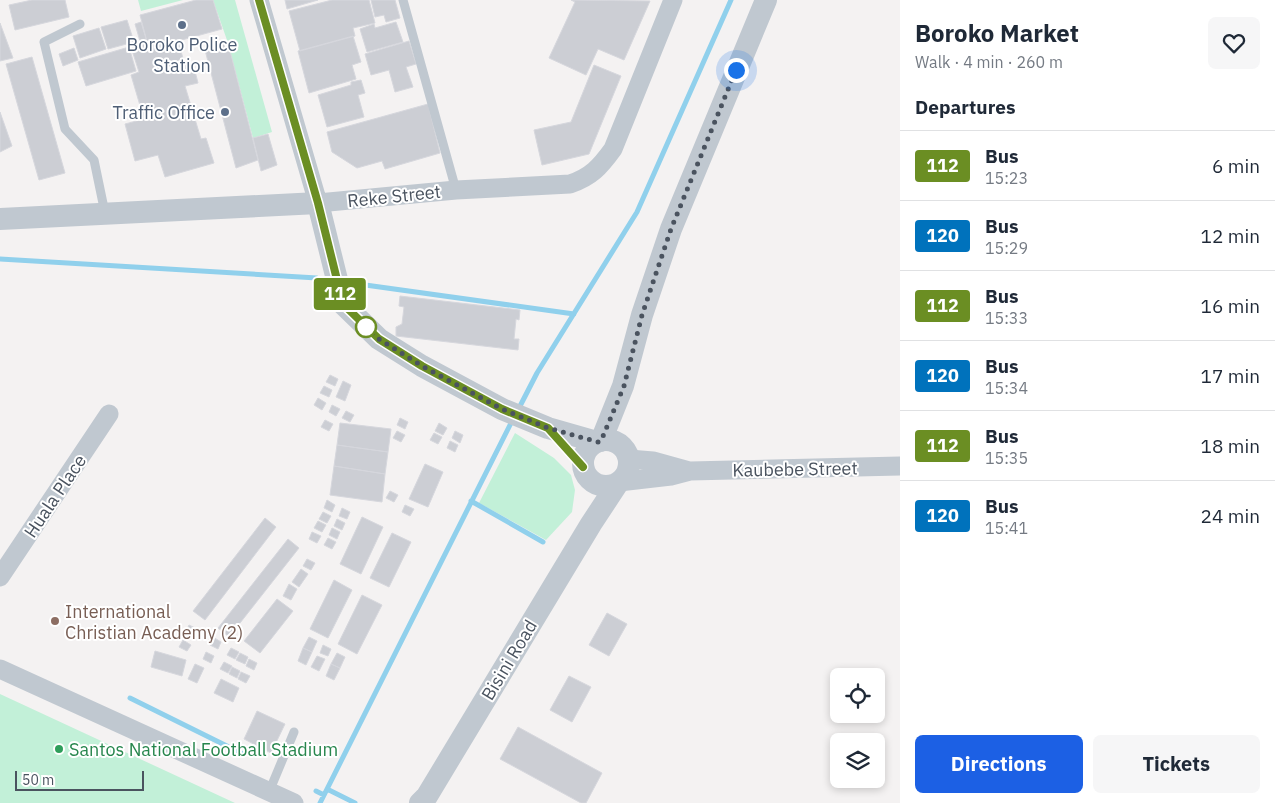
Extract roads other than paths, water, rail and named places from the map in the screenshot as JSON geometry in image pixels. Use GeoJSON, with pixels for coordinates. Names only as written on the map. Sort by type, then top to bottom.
{"type":"FeatureCollection","features":[{"type":"Feature","properties":{"kind":"street"},"geometry":{"type":"LineString","coordinates":[[259,0],[318,203],[343,304],[379,339],[422,366],[502,409],[548,428],[599,441],[612,441],[626,454]]}},
{"type":"Feature","properties":{"kind":"street","name":"Reke Street"},"geometry":{"type":"LineString","coordinates":[[0,220],[318,203],[456,190],[570,184],[588,178],[600,169],[613,149],[673,0]]}},
{"type":"Feature","properties":{"kind":"street"},"geometry":{"type":"LineString","coordinates":[[591,524],[586,472],[588,449],[599,441],[624,386],[642,315],[671,229],[766,0]]}},
{"type":"Feature","properties":{"kind":"street"},"geometry":{"type":"LineString","coordinates":[[548,428],[586,472],[600,485],[619,483],[626,474],[624,386]]}},
{"type":"Feature","properties":{"kind":"street","name":"Huala Place"},"geometry":{"type":"LineString","coordinates":[[0,577],[109,414]]}},
{"type":"Feature","properties":{"kind":"street","name":"Kaubebe Street"},"geometry":{"type":"LineString","coordinates":[[626,454],[690,471]]}},
{"type":"Feature","properties":{"kind":"street","name":"Kaubebe Street"},"geometry":{"type":"LineString","coordinates":[[619,483],[671,476],[690,471],[900,466]]}},
{"type":"Feature","properties":{"kind":"street","name":"Bisini Road"},"geometry":{"type":"LineString","coordinates":[[424,801],[591,524],[619,483]]}},
{"type":"Feature","properties":{"kind":"street"},"geometry":{"type":"LineString","coordinates":[[0,669],[294,803]]}},
{"type":"Feature","properties":{"kind":"lane"},"geometry":{"type":"LineString","coordinates":[[403,0],[456,190]]}},
{"type":"Feature","properties":{"kind":"lane"},"geometry":{"type":"LineString","coordinates":[[80,24],[44,42],[65,130],[94,160],[105,214]]}},
{"type":"Feature","properties":{"kind":"lane"},"geometry":{"type":"LineString","coordinates":[[269,792],[294,732]]}},
{"type":"Feature","properties":{"kind":"waterway"},"geometry":{"type":"LineString","coordinates":[[518,410],[537,373],[637,212],[731,0]]}},
{"type":"Feature","properties":{"kind":"waterway"},"geometry":{"type":"LineString","coordinates":[[0,259],[317,278]]}},
{"type":"Feature","properties":{"kind":"waterway"},"geometry":{"type":"LineString","coordinates":[[351,283],[574,314]]}},
{"type":"Feature","properties":{"kind":"waterway"},"geometry":{"type":"LineString","coordinates":[[320,803],[513,419]]}},
{"type":"Feature","properties":{"kind":"waterway"},"geometry":{"type":"LineString","coordinates":[[471,501],[543,542]]}},
{"type":"Feature","properties":{"kind":"waterway"},"geometry":{"type":"LineString","coordinates":[[130,698],[241,753]]}},
{"type":"Feature","properties":{"kind":"waterway"},"geometry":{"type":"LineString","coordinates":[[327,789],[355,803]]}},
{"type":"Feature","properties":{"kind":"waterway"},"geometry":{"type":"LineString","coordinates":[[316,791],[324,795]]}},
{"type":"Feature","properties":{"kind":"place","name":"Boroko Police Station"},"geometry":{"type":"Point","coordinates":[182,25]}},
{"type":"Feature","properties":{"kind":"place","name":"Traffic Office"},"geometry":{"type":"Point","coordinates":[225,112]}},
{"type":"Feature","properties":{"kind":"place","name":"International Christian Academy (2)"},"geometry":{"type":"Point","coordinates":[55,621]}},
{"type":"Feature","properties":{"kind":"place","name":"Santos National Football Stadium"},"geometry":{"type":"Point","coordinates":[59,749]}}]}
